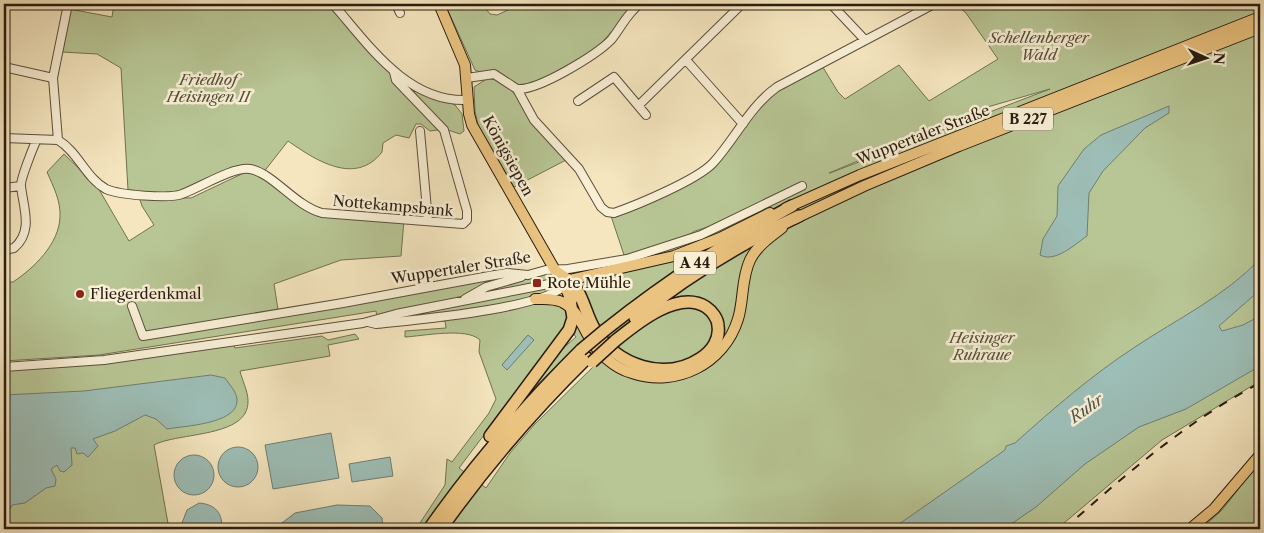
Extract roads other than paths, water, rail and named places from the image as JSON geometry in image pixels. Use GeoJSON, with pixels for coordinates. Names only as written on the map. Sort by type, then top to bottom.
{"type":"FeatureCollection","features":[{"type":"Feature","properties":{"kind":"highway","name":"A 44"},"geometry":{"type":"LineString","coordinates":[[441,529],[470,478],[499,435],[610,336],[651,293],[706,256],[796,211]]}},
{"type":"Feature","properties":{"kind":"highway"},"geometry":{"type":"LineString","coordinates":[[470,478],[474,458],[567,333],[576,315],[566,285],[576,286],[590,321],[601,339],[616,354],[634,364],[667,369],[693,362],[712,348],[716,342],[718,326],[709,309],[693,302],[684,302],[658,311],[634,326],[610,336],[587,357]]}},
{"type":"Feature","properties":{"kind":"highway","name":"A 44"},"geometry":{"type":"LineString","coordinates":[[429,529],[470,478],[587,357]]}},
{"type":"Feature","properties":{"kind":"main road","name":"Königsiepen"},"geometry":{"type":"LineString","coordinates":[[439,4],[463,59],[467,78],[470,119],[474,128],[556,271],[566,285]]}},
{"type":"Feature","properties":{"kind":"main road","name":"Wuppertaler Straße"},"geometry":{"type":"LineString","coordinates":[[796,211],[860,175],[1260,17]]}},
{"type":"Feature","properties":{"kind":"main road","name":"Wuppertaler Straße"},"geometry":{"type":"LineString","coordinates":[[796,211],[1260,28]]}},
{"type":"Feature","properties":{"kind":"main road"},"geometry":{"type":"LineString","coordinates":[[566,285],[674,256],[720,238],[772,212],[796,211]]}},
{"type":"Feature","properties":{"kind":"main road"},"geometry":{"type":"LineString","coordinates":[[535,299],[560,302],[576,315],[589,337],[611,363],[631,373],[661,378],[675,377],[698,368],[721,350],[734,329],[741,306],[746,271],[753,254],[796,211]]}},
{"type":"Feature","properties":{"kind":"main road"},"geometry":{"type":"LineString","coordinates":[[1190,529],[1214,509],[1260,454]]}},
{"type":"Feature","properties":{"kind":"street"},"geometry":{"type":"LineString","coordinates":[[4,138],[36,141],[58,140],[54,78],[68,4]]}},
{"type":"Feature","properties":{"kind":"street"},"geometry":{"type":"LineString","coordinates":[[333,4],[394,72],[419,87],[446,98],[468,100]]}},
{"type":"Feature","properties":{"kind":"street"},"geometry":{"type":"LineString","coordinates":[[396,4],[400,13]]}},
{"type":"Feature","properties":{"kind":"street"},"geometry":{"type":"LineString","coordinates":[[517,89],[528,88],[542,82],[597,51],[610,40],[640,4]]}},
{"type":"Feature","properties":{"kind":"street"},"geometry":{"type":"LineString","coordinates":[[639,105],[742,4]]}},
{"type":"Feature","properties":{"kind":"street"},"geometry":{"type":"LineString","coordinates":[[832,4],[866,40]]}},
{"type":"Feature","properties":{"kind":"street"},"geometry":{"type":"LineString","coordinates":[[915,4],[921,11]]}},
{"type":"Feature","properties":{"kind":"street"},"geometry":{"type":"LineString","coordinates":[[467,78],[497,74],[517,89],[534,120],[574,161],[599,204],[609,213],[616,212],[698,175],[713,163],[742,124],[765,97],[777,87],[934,4]]}},
{"type":"Feature","properties":{"kind":"street"},"geometry":{"type":"LineString","coordinates":[[686,60],[742,124]]}},
{"type":"Feature","properties":{"kind":"street"},"geometry":{"type":"LineString","coordinates":[[4,68],[54,78]]}},
{"type":"Feature","properties":{"kind":"street","name":"Nottekampsbank"},"geometry":{"type":"LineString","coordinates":[[58,140],[96,182],[113,191],[180,195],[237,170],[248,168],[262,174],[301,203],[318,212],[340,216],[428,221],[457,225],[465,222],[467,211],[444,130],[396,80],[394,72]]}},
{"type":"Feature","properties":{"kind":"street"},"geometry":{"type":"LineString","coordinates":[[578,101],[614,77],[646,115]]}},
{"type":"Feature","properties":{"kind":"street"},"geometry":{"type":"LineString","coordinates":[[420,131],[428,221]]}},
{"type":"Feature","properties":{"kind":"street"},"geometry":{"type":"LineString","coordinates":[[4,250],[14,248],[24,235],[25,207],[21,186],[36,141]]}},
{"type":"Feature","properties":{"kind":"street"},"geometry":{"type":"LineString","coordinates":[[4,188],[21,186]]}},
{"type":"Feature","properties":{"kind":"street","name":"Wuppertaler Straße"},"geometry":{"type":"LineString","coordinates":[[132,306],[143,336],[343,304],[489,276],[507,274],[528,275],[546,270],[556,271],[627,259],[701,235],[802,186]]}},
{"type":"Feature","properties":{"kind":"street"},"geometry":{"type":"LineString","coordinates":[[459,302],[486,287],[528,275]]}},
{"type":"Feature","properties":{"kind":"street","name":"Wuppertaler Straße"},"geometry":{"type":"LineString","coordinates":[[4,367],[104,360],[368,322],[376,324],[474,311],[535,299],[557,292],[566,285]]}},
{"type":"Feature","properties":{"kind":"street","name":"Wuppertaler Straße"},"geometry":{"type":"LineString","coordinates":[[368,322],[374,318],[459,302],[566,285]]}},
{"type":"Feature","properties":{"kind":"water"},"geometry":{"type":"Polygon","coordinates":[[[1169,106],[1169,113],[1145,128],[1103,171],[1089,193],[1087,236],[1058,255],[1046,257],[1040,255],[1043,239],[1057,216],[1058,186],[1084,149],[1101,135],[1169,106]]]}},
{"type":"Feature","properties":{"kind":"water","name":"Ruhr"},"geometry":{"type":"Polygon","coordinates":[[[1260,259],[1260,290],[1219,326],[1222,331],[1243,325],[1260,316],[1260,366],[1186,409],[1139,427],[1085,464],[1036,507],[1004,529],[892,529],[1005,450],[1006,446],[1015,443],[1088,380],[1135,347],[1216,296],[1260,259]]]}},
{"type":"Feature","properties":{"kind":"water"},"geometry":{"type":"Polygon","coordinates":[[[528,335],[534,340],[507,370],[502,365],[528,335]]]}},
{"type":"Feature","properties":{"kind":"water"},"geometry":{"type":"Polygon","coordinates":[[[211,375],[225,378],[236,395],[237,402],[234,409],[228,415],[208,423],[167,429],[156,419],[145,415],[115,431],[93,439],[98,446],[88,457],[83,453],[77,454],[75,448],[71,448],[72,465],[64,472],[60,471],[57,465],[51,469],[56,479],[55,486],[46,488],[25,503],[12,505],[4,521],[4,395],[84,391],[211,375]]]}},
{"type":"Feature","properties":{"kind":"water"},"geometry":{"type":"Polygon","coordinates":[[[331,433],[339,478],[273,489],[265,445],[331,433]]]}},
{"type":"Feature","properties":{"kind":"water"},"geometry":{"type":"Polygon","coordinates":[[[242,447],[249,450],[255,456],[258,467],[257,475],[249,484],[242,487],[234,487],[227,484],[219,475],[218,463],[221,456],[230,448],[242,447]]]}},
{"type":"Feature","properties":{"kind":"water"},"geometry":{"type":"Polygon","coordinates":[[[190,455],[198,455],[205,458],[211,464],[214,475],[211,486],[205,492],[198,495],[190,495],[183,492],[177,486],[174,479],[174,471],[177,464],[183,458],[190,455]]]}},
{"type":"Feature","properties":{"kind":"water"},"geometry":{"type":"Polygon","coordinates":[[[390,457],[393,476],[352,482],[349,464],[390,457]]]}},
{"type":"Feature","properties":{"kind":"water"},"geometry":{"type":"Polygon","coordinates":[[[199,503],[210,505],[220,514],[221,529],[183,529],[182,523],[187,510],[199,503]]]}},
{"type":"Feature","properties":{"kind":"water"},"geometry":{"type":"Polygon","coordinates":[[[337,505],[370,506],[382,518],[383,529],[274,529],[295,513],[337,505]]]}},
{"type":"Feature","properties":{"kind":"railway"},"geometry":{"type":"LineString","coordinates":[[1064,529],[1134,469],[1182,432],[1207,414],[1260,383]]}},
{"type":"Feature","properties":{"kind":"place","name":"Rote Mühle"},"geometry":{"type":"Point","coordinates":[537,283]}},
{"type":"Feature","properties":{"kind":"place","name":"Fliegerdenkmal"},"geometry":{"type":"Point","coordinates":[80,294]}},
{"type":"Feature","properties":{"kind":"park label","name":"Schellenberger Wald"},"geometry":{"type":"Point","coordinates":[1039,46]}},
{"type":"Feature","properties":{"kind":"park label","name":"Friedhof Heisingen II"},"geometry":{"type":"Point","coordinates":[208,88]}},
{"type":"Feature","properties":{"kind":"park label","name":"Heisinger Ruhraue"},"geometry":{"type":"Point","coordinates":[982,346]}}]}
